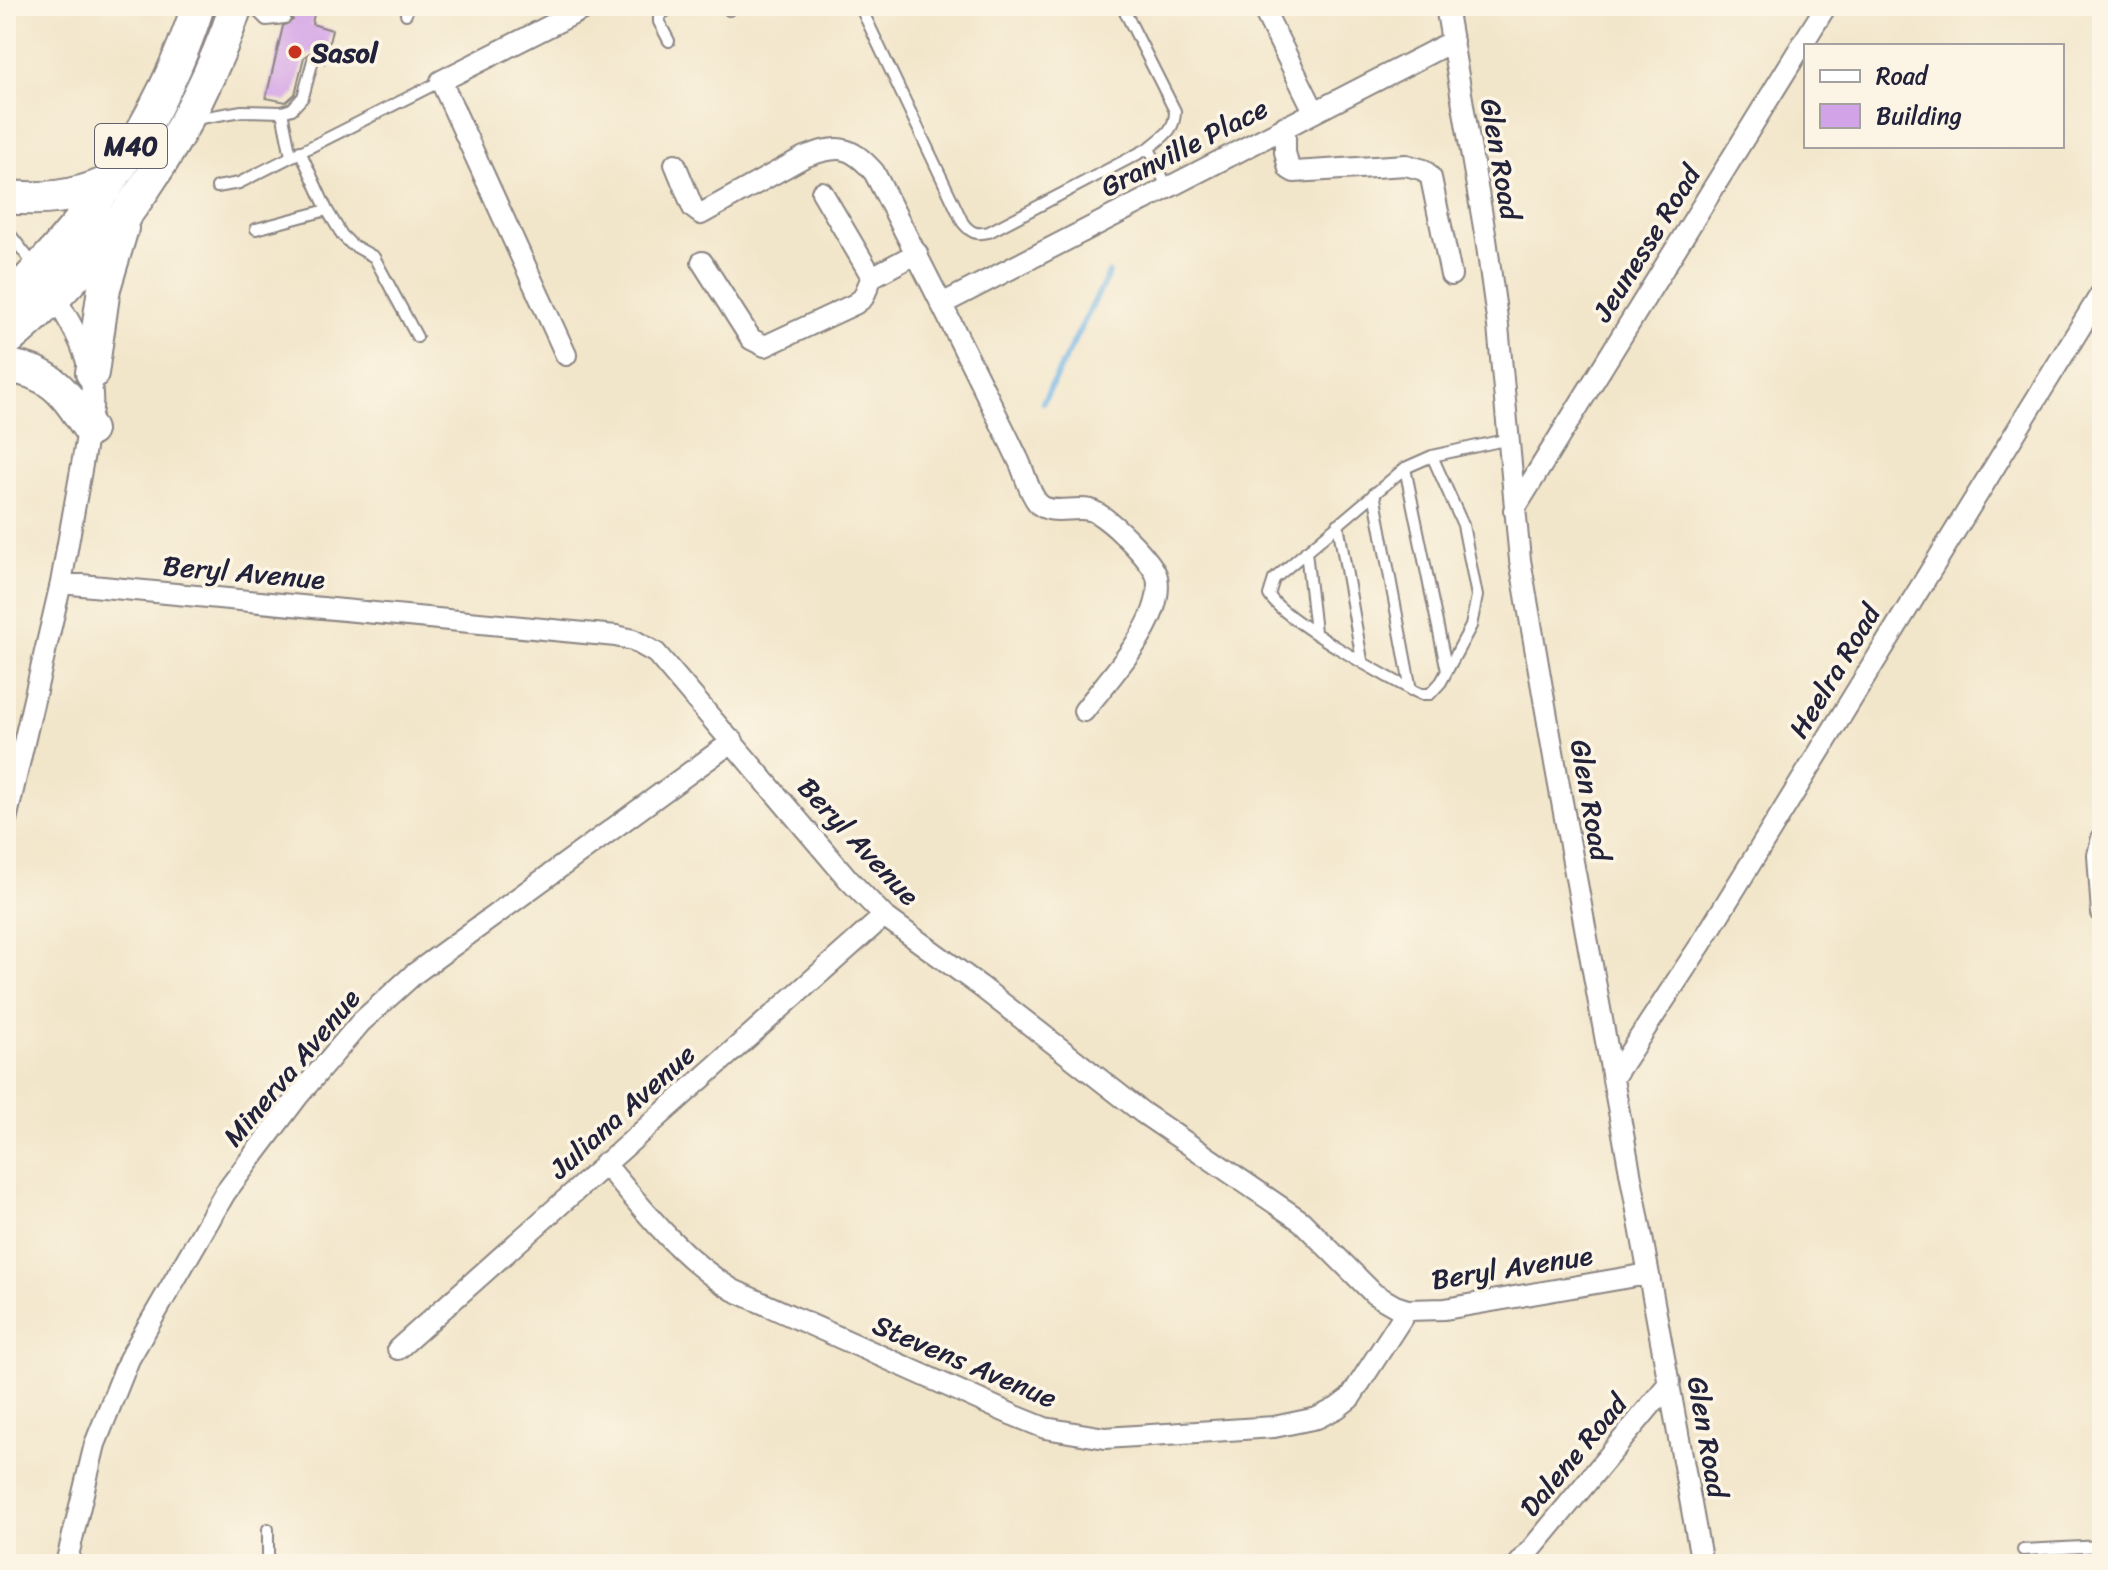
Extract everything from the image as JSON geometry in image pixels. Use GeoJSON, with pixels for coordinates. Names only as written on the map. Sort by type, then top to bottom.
{"type":"FeatureCollection","features":[{"type":"Feature","properties":{"kind":"main road","name":"M40"},"geometry":{"type":"LineString","coordinates":[[6,302],[46,284],[55,253],[142,130],[169,78],[198,6]]}},
{"type":"Feature","properties":{"kind":"main road","name":"M40"},"geometry":{"type":"LineString","coordinates":[[6,341],[46,284],[128,210],[187,121],[210,75],[236,6]]}},
{"type":"Feature","properties":{"kind":"main road"},"geometry":{"type":"LineString","coordinates":[[6,197],[56,199],[74,196],[107,183]]}},
{"type":"Feature","properties":{"kind":"main road"},"geometry":{"type":"LineString","coordinates":[[92,373],[104,288],[128,210]]}},
{"type":"Feature","properties":{"kind":"main road"},"geometry":{"type":"LineString","coordinates":[[6,366],[40,374],[57,386],[90,430]]}},
{"type":"Feature","properties":{"kind":"street"},"geometry":{"type":"LineString","coordinates":[[566,355],[441,81],[589,6]]}},
{"type":"Feature","properties":{"kind":"street"},"geometry":{"type":"LineString","coordinates":[[1262,6],[1314,111]]}},
{"type":"Feature","properties":{"kind":"street","name":"Glen Road"},"geometry":{"type":"LineString","coordinates":[[1446,6],[1486,239],[1514,510],[1551,739],[1702,1564]]}},
{"type":"Feature","properties":{"kind":"street","name":"Jeunesse Road"},"geometry":{"type":"LineString","coordinates":[[1514,510],[1826,6]]}},
{"type":"Feature","properties":{"kind":"street","name":"Granville Place"},"geometry":{"type":"LineString","coordinates":[[942,304],[1453,41]]}},
{"type":"Feature","properties":{"kind":"street"},"geometry":{"type":"LineString","coordinates":[[1285,126],[1286,161],[1294,172],[1406,165],[1424,170],[1431,178],[1451,275]]}},
{"type":"Feature","properties":{"kind":"street"},"geometry":{"type":"LineString","coordinates":[[675,164],[693,208],[701,214],[804,157],[834,149],[857,154],[874,172],[917,253],[1019,461],[1034,498],[1041,507],[1051,510],[1077,508],[1101,514],[1154,569],[1157,578],[1155,610],[1150,624],[1084,711]]}},
{"type":"Feature","properties":{"kind":"street"},"geometry":{"type":"LineString","coordinates":[[822,192],[872,277]]}},
{"type":"Feature","properties":{"kind":"street"},"geometry":{"type":"LineString","coordinates":[[702,262],[751,339],[765,346],[855,304],[863,298],[872,277],[917,253]]}},
{"type":"Feature","properties":{"kind":"street"},"geometry":{"type":"LineString","coordinates":[[6,820],[61,583],[90,430],[92,373],[77,333],[46,284]]}},
{"type":"Feature","properties":{"kind":"street","name":"Heelra Road"},"geometry":{"type":"LineString","coordinates":[[1613,1078],[1701,944],[2102,292]]}},
{"type":"Feature","properties":{"kind":"street","name":"Beryl Avenue"},"geometry":{"type":"LineString","coordinates":[[61,583],[625,638],[656,653],[848,879],[884,916],[1143,1113],[1301,1221],[1374,1294],[1407,1310],[1445,1309],[1648,1274]]}},
{"type":"Feature","properties":{"kind":"street","name":"Minerva Avenue"},"geometry":{"type":"LineString","coordinates":[[66,1564],[95,1444],[129,1359],[225,1193],[298,1096],[361,1022],[414,974],[733,741]]}},
{"type":"Feature","properties":{"kind":"street"},"geometry":{"type":"LineString","coordinates":[[2101,839],[2098,855],[2102,913]]}},
{"type":"Feature","properties":{"kind":"street","name":"Juliana Avenue"},"geometry":{"type":"LineString","coordinates":[[398,1349],[884,916]]}},
{"type":"Feature","properties":{"kind":"street","name":"Stevens Avenue"},"geometry":{"type":"LineString","coordinates":[[604,1163],[671,1242],[725,1285],[1013,1415],[1064,1433],[1105,1438],[1274,1427],[1317,1418],[1350,1398],[1407,1310]]}},
{"type":"Feature","properties":{"kind":"street","name":"Dalene Road"},"geometry":{"type":"LineString","coordinates":[[1519,1564],[1670,1382]]}},
{"type":"Feature","properties":{"kind":"lane"},"geometry":{"type":"LineString","coordinates":[[252,6],[266,20],[285,18]]}},
{"type":"Feature","properties":{"kind":"lane"},"geometry":{"type":"LineString","coordinates":[[669,41],[659,16],[673,6]]}},
{"type":"Feature","properties":{"kind":"lane"},"geometry":{"type":"LineString","coordinates":[[860,6],[963,223],[977,235],[989,232],[1149,148],[1171,130],[1175,123],[1175,111],[1122,6]]}},
{"type":"Feature","properties":{"kind":"lane"},"geometry":{"type":"LineString","coordinates":[[187,121],[242,111],[282,112],[300,104],[313,60]]}},
{"type":"Feature","properties":{"kind":"lane"},"geometry":{"type":"LineString","coordinates":[[217,187],[239,183],[441,81]]}},
{"type":"Feature","properties":{"kind":"lane"},"geometry":{"type":"LineString","coordinates":[[282,112],[295,154],[327,210],[342,235],[374,257],[417,337]]}},
{"type":"Feature","properties":{"kind":"lane"},"geometry":{"type":"LineString","coordinates":[[1149,148],[1167,187]]}},
{"type":"Feature","properties":{"kind":"lane"},"geometry":{"type":"LineString","coordinates":[[256,229],[327,210]]}},
{"type":"Feature","properties":{"kind":"lane"},"geometry":{"type":"LineString","coordinates":[[6,229],[46,284]]}},
{"type":"Feature","properties":{"kind":"lane"},"geometry":{"type":"LineString","coordinates":[[1432,456],[1463,525],[1477,596],[1471,626],[1437,688],[1430,694],[1411,690],[1315,632],[1280,608],[1269,595],[1274,579],[1405,468],[1432,456],[1509,439]]}},
{"type":"Feature","properties":{"kind":"lane"},"geometry":{"type":"LineString","coordinates":[[1405,468],[1447,671]]}},
{"type":"Feature","properties":{"kind":"lane"},"geometry":{"type":"LineString","coordinates":[[1374,493],[1411,690]]}},
{"type":"Feature","properties":{"kind":"lane"},"geometry":{"type":"LineString","coordinates":[[1338,524],[1362,660]]}},
{"type":"Feature","properties":{"kind":"lane"},"geometry":{"type":"LineString","coordinates":[[1306,551],[1315,632]]}},
{"type":"Feature","properties":{"kind":"lane"},"geometry":{"type":"LineString","coordinates":[[268,1529],[268,1564]]}},
{"type":"Feature","properties":{"kind":"lane"},"geometry":{"type":"LineString","coordinates":[[2023,1550],[2102,1546]]}},
{"type":"Feature","properties":{"kind":"building"},"geometry":{"type":"Polygon","coordinates":[[[287,8],[314,14],[312,24],[332,30],[324,63],[316,53],[304,57],[295,94],[286,102],[266,98],[283,26],[293,20],[287,8]]]}},
{"type":"Feature","properties":{"kind":"waterway"},"geometry":{"type":"LineString","coordinates":[[1043,402],[1109,273]]}},
{"type":"Feature","properties":{"kind":"place","name":"Sasol"},"geometry":{"type":"Point","coordinates":[295,52]}}]}
